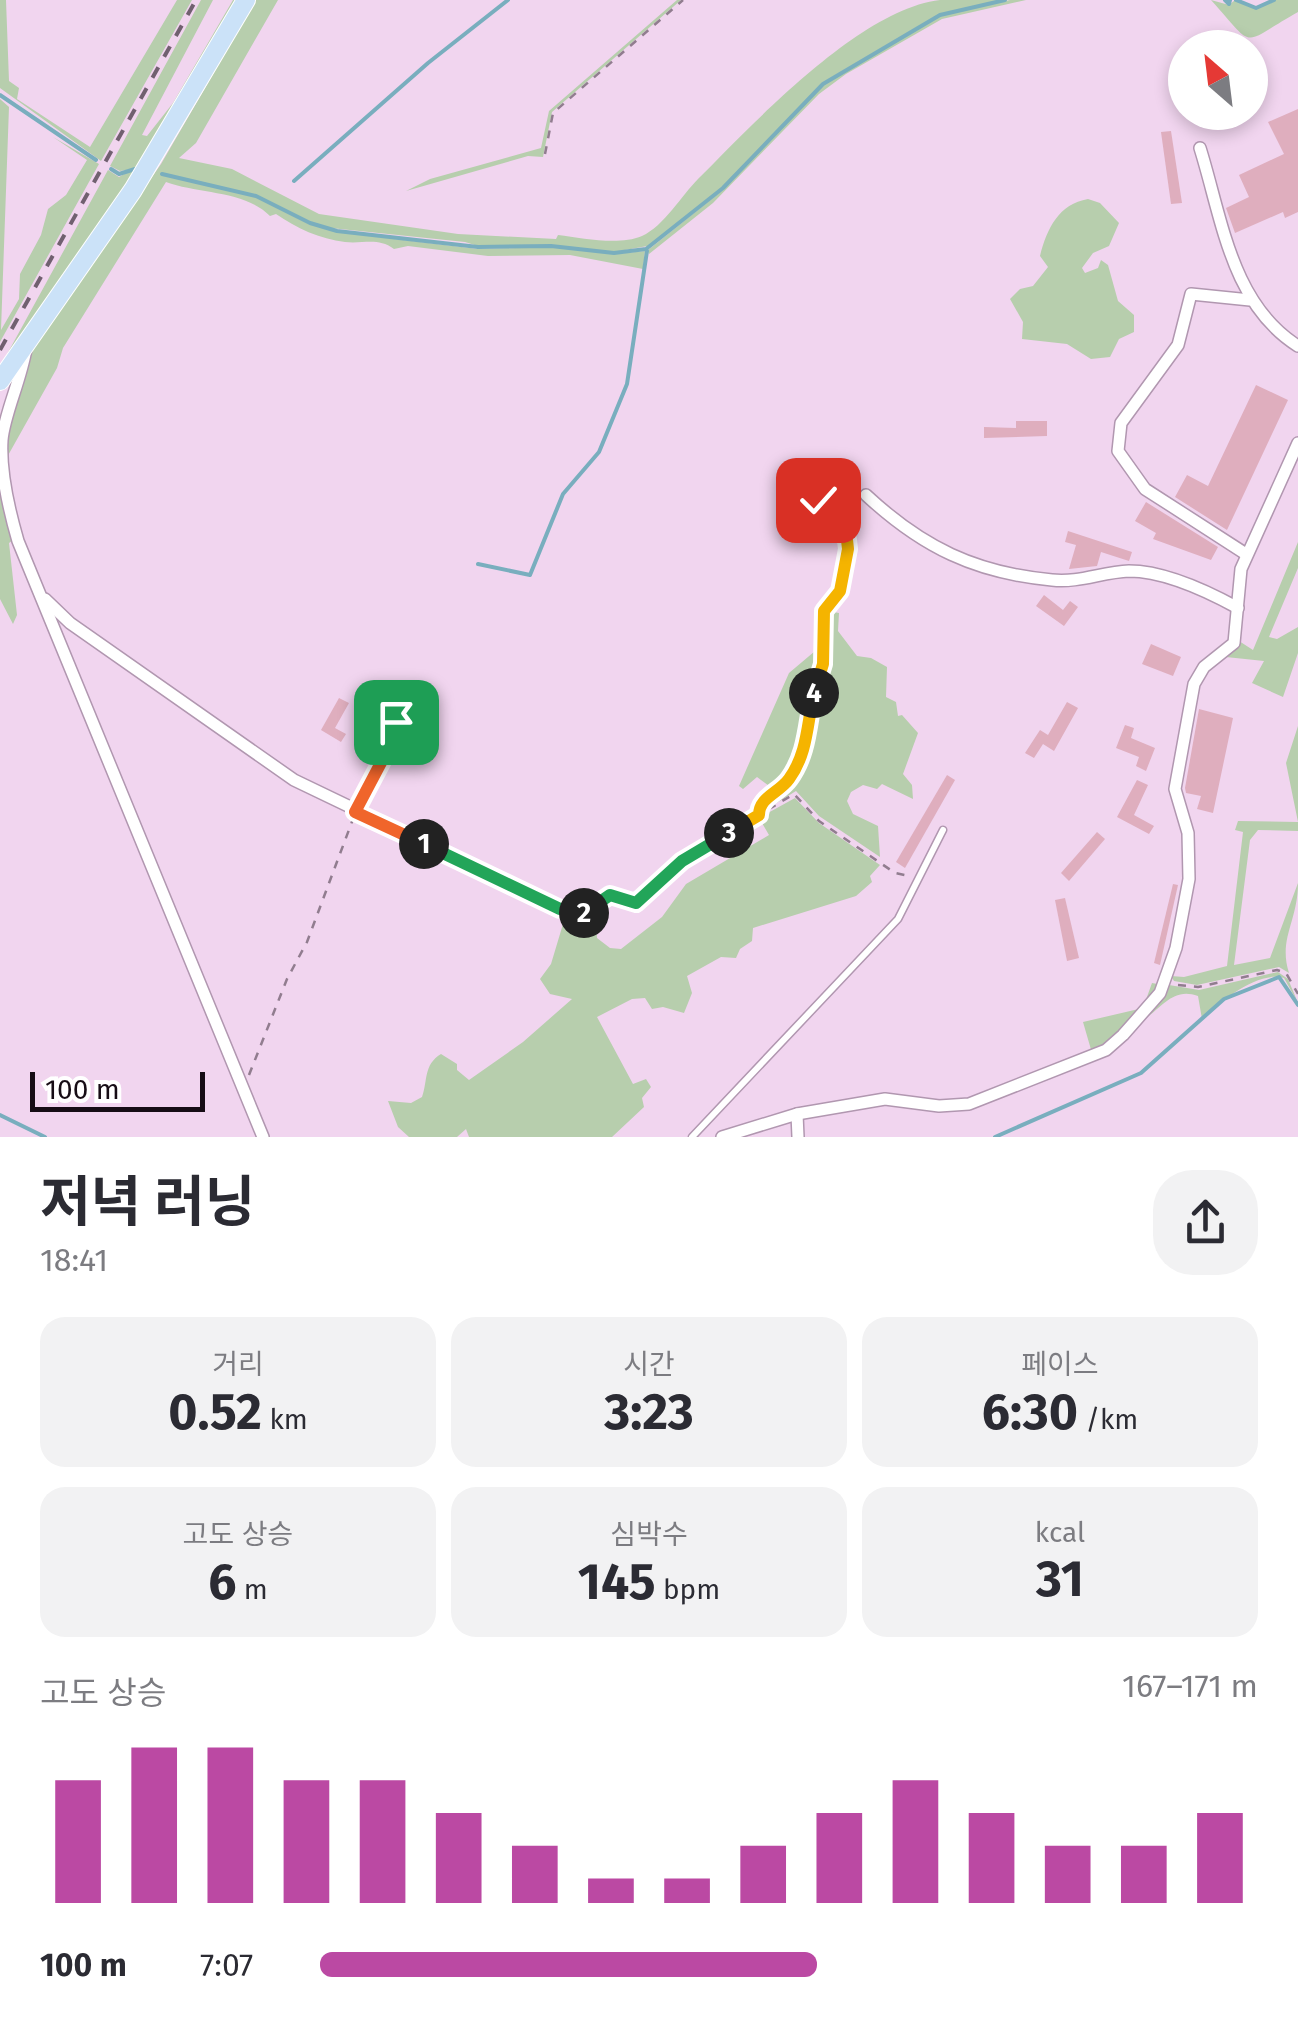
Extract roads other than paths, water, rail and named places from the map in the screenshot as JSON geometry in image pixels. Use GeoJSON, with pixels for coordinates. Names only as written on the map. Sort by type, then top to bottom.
{"type":"FeatureCollection","features":[{"type":"Feature","properties":{"kind":"main road"},"geometry":{"type":"LineString","coordinates":[[0,381],[133,190],[246,0]]}},
{"type":"Feature","properties":{"kind":"street"},"geometry":{"type":"LineString","coordinates":[[1200,148],[1238,274],[1250,300],[1279,333],[1298,346]]}},
{"type":"Feature","properties":{"kind":"street"},"geometry":{"type":"LineString","coordinates":[[1246,554],[1145,488],[1118,451],[1121,424],[1178,344],[1190,294],[1250,300]]}},
{"type":"Feature","properties":{"kind":"street"},"geometry":{"type":"LineString","coordinates":[[27,340],[20,385],[2,438],[3,469],[18,540],[263,1137]]}},
{"type":"Feature","properties":{"kind":"street"},"geometry":{"type":"LineString","coordinates":[[722,1137],[797,1114],[884,1099],[939,1106],[969,1104],[1106,1050],[1124,1035],[1166,982],[1189,879],[1188,834],[1175,789],[1194,684],[1204,668],[1234,643],[1246,554],[1298,444]]}},
{"type":"Feature","properties":{"kind":"street"},"geometry":{"type":"LineString","coordinates":[[866,495],[926,544],[997,572],[1054,581],[1144,573],[1189,586],[1238,608]]}},
{"type":"Feature","properties":{"kind":"street"},"geometry":{"type":"LineString","coordinates":[[40,596],[70,623],[247,749],[355,812],[574,915],[593,909],[610,895],[636,903],[651,886]]}},
{"type":"Feature","properties":{"kind":"street"},"geometry":{"type":"LineString","coordinates":[[797,1114],[798,1137]]}},
{"type":"Feature","properties":{"kind":"lane"},"geometry":{"type":"LineString","coordinates":[[692,1137],[898,919],[943,830]]}},
{"type":"Feature","properties":{"kind":"waterway"},"geometry":{"type":"LineString","coordinates":[[294,181],[428,63],[508,0]]}},
{"type":"Feature","properties":{"kind":"waterway"},"geometry":{"type":"LineString","coordinates":[[162,174],[256,196],[310,223],[337,231],[478,247],[551,246],[614,253],[646,249],[723,188],[823,84],[940,15],[1005,0]]}},
{"type":"Feature","properties":{"kind":"waterway"},"geometry":{"type":"LineString","coordinates":[[1225,0],[1229,4],[1230,0]]}},
{"type":"Feature","properties":{"kind":"waterway"},"geometry":{"type":"LineString","coordinates":[[1236,0],[1256,8],[1274,0]]}},
{"type":"Feature","properties":{"kind":"waterway"},"geometry":{"type":"LineString","coordinates":[[0,95],[96,160]]}},
{"type":"Feature","properties":{"kind":"waterway"},"geometry":{"type":"LineString","coordinates":[[111,169],[119,174],[135,169]]}},
{"type":"Feature","properties":{"kind":"waterway"},"geometry":{"type":"LineString","coordinates":[[478,564],[530,575],[563,494],[599,452],[627,384],[647,251]]}},
{"type":"Feature","properties":{"kind":"waterway"},"geometry":{"type":"LineString","coordinates":[[995,1137],[1141,1073],[1224,999],[1279,977],[1298,1005]]}},
{"type":"Feature","properties":{"kind":"waterway"},"geometry":{"type":"LineString","coordinates":[[0,1115],[45,1137]]}},
{"type":"Feature","properties":{"kind":"railway"},"geometry":{"type":"LineString","coordinates":[[0,350],[196,0]]}}]}
